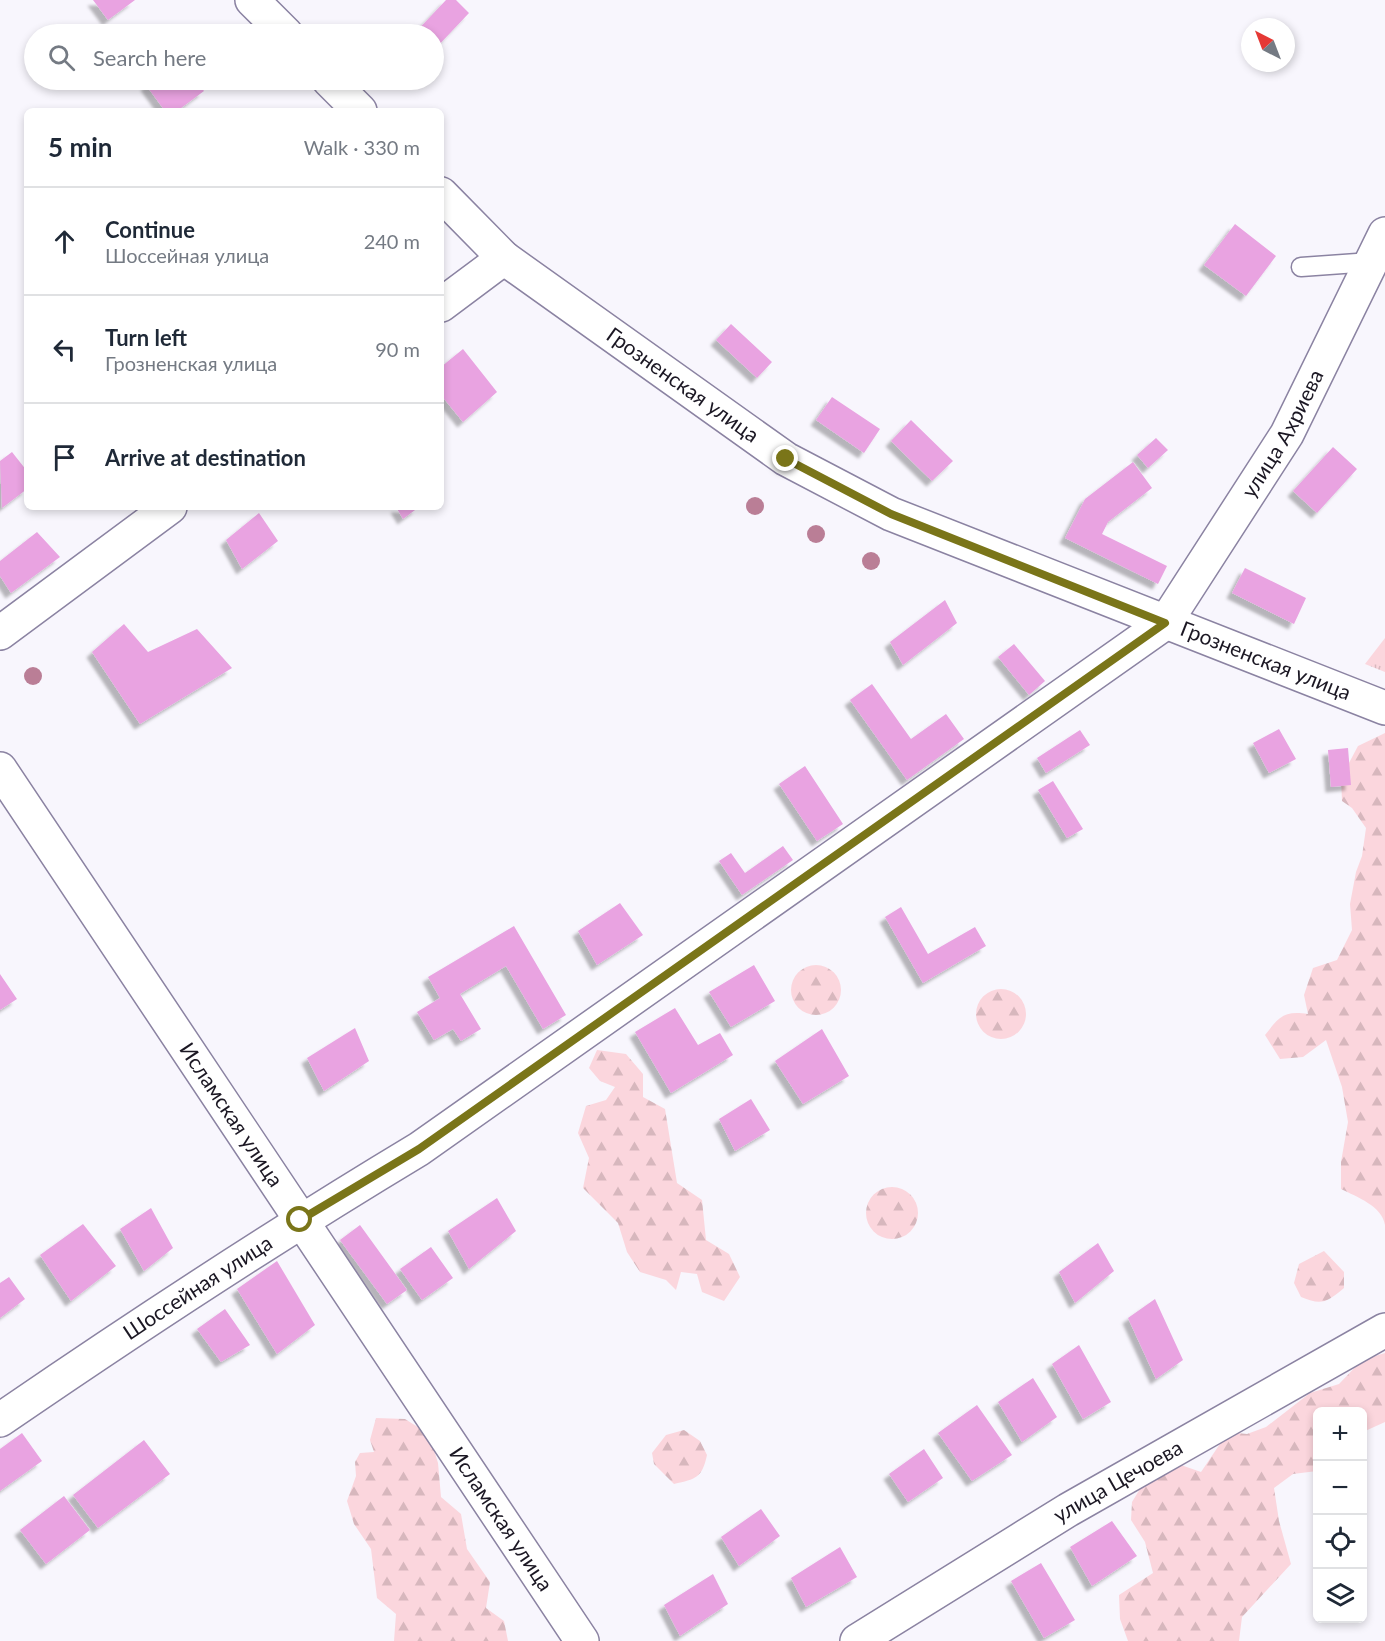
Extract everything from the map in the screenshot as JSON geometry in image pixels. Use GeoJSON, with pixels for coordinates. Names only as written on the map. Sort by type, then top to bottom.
{"type":"FeatureCollection","features":[{"type":"Feature","properties":{"kind":"street"},"geometry":{"type":"LineString","coordinates":[[252,0],[276,24]]}},
{"type":"Feature","properties":{"kind":"street"},"geometry":{"type":"LineString","coordinates":[[340,90],[357,108]]}},
{"type":"Feature","properties":{"kind":"street","name":"Грозненская улица"},"geometry":{"type":"LineString","coordinates":[[444,197],[504,258],[786,459],[891,514],[1385,708]]}},
{"type":"Feature","properties":{"kind":"street","name":"улица Ахриева"},"geometry":{"type":"LineString","coordinates":[[1165,623],[1287,434],[1378,248]]}},
{"type":"Feature","properties":{"kind":"street"},"geometry":{"type":"LineString","coordinates":[[444,303],[504,258]]}},
{"type":"Feature","properties":{"kind":"street"},"geometry":{"type":"LineString","coordinates":[[0,633],[166,510]]}},
{"type":"Feature","properties":{"kind":"street","name":"Шоссейная улица"},"geometry":{"type":"LineString","coordinates":[[0,1420],[168,1305],[300,1220],[419,1149],[1165,623]]}},
{"type":"Feature","properties":{"kind":"street","name":"Исламская улица"},"geometry":{"type":"LineString","coordinates":[[0,769],[582,1641]]}},
{"type":"Feature","properties":{"kind":"street","name":"улица Цечоева"},"geometry":{"type":"LineString","coordinates":[[857,1641],[1068,1510],[1385,1330]]}},
{"type":"Feature","properties":{"kind":"lane"},"geometry":{"type":"LineString","coordinates":[[1301,267],[1378,248]]}},
{"type":"Feature","properties":{"kind":"green space"},"geometry":{"type":"Polygon","coordinates":[[[1385,638],[1385,672],[1365,664],[1385,638]]]}},
{"type":"Feature","properties":{"kind":"green space"},"geometry":{"type":"Polygon","coordinates":[[[1385,733],[1385,1225],[1383,1218],[1374,1207],[1341,1189],[1341,1162],[1348,1122],[1342,1087],[1326,1040],[1303,1057],[1280,1059],[1265,1035],[1283,1016],[1293,1013],[1308,1014],[1304,995],[1313,968],[1337,960],[1352,930],[1350,904],[1356,872],[1362,856],[1366,828],[1352,808],[1342,801],[1341,778],[1358,746],[1385,733]]]}},
{"type":"Feature","properties":{"kind":"green space"},"geometry":{"type":"Polygon","coordinates":[[[811,965],[821,965],[834,972],[841,985],[841,995],[834,1008],[821,1015],[811,1015],[802,1011],[795,1004],[791,995],[791,985],[795,976],[802,969],[811,965]]]}},
{"type":"Feature","properties":{"kind":"green space"},"geometry":{"type":"Polygon","coordinates":[[[996,989],[1006,989],[1019,996],[1026,1009],[1026,1019],[1019,1032],[1006,1039],[996,1039],[987,1035],[980,1028],[976,1019],[976,1009],[980,1000],[987,993],[996,989]]]}},
{"type":"Feature","properties":{"kind":"green space"},"geometry":{"type":"Polygon","coordinates":[[[597,1050],[626,1054],[643,1074],[643,1097],[665,1109],[677,1183],[702,1200],[706,1240],[729,1254],[740,1277],[724,1301],[702,1292],[697,1274],[681,1272],[676,1290],[666,1280],[640,1272],[627,1252],[618,1223],[583,1188],[589,1158],[578,1133],[586,1106],[606,1100],[615,1087],[600,1081],[589,1068],[597,1050]]]}},
{"type":"Feature","properties":{"kind":"green space"},"geometry":{"type":"Polygon","coordinates":[[[892,1187],[906,1191],[914,1199],[918,1213],[914,1227],[906,1235],[892,1239],[878,1235],[870,1227],[866,1213],[870,1199],[878,1191],[892,1187]]]}},
{"type":"Feature","properties":{"kind":"green space"},"geometry":{"type":"Polygon","coordinates":[[[1324,1251],[1344,1272],[1344,1288],[1324,1301],[1319,1302],[1301,1297],[1294,1283],[1299,1264],[1324,1251]]]}},
{"type":"Feature","properties":{"kind":"green space"},"geometry":{"type":"Polygon","coordinates":[[[1385,1353],[1385,1422],[1367,1430],[1367,1407],[1313,1407],[1313,1472],[1293,1474],[1274,1488],[1279,1521],[1291,1564],[1242,1617],[1239,1641],[1128,1641],[1120,1619],[1119,1595],[1153,1573],[1145,1542],[1131,1520],[1132,1502],[1146,1479],[1178,1464],[1201,1472],[1228,1432],[1247,1434],[1266,1427],[1310,1393],[1339,1384],[1362,1360],[1385,1353]]]}},
{"type":"Feature","properties":{"kind":"green space"},"geometry":{"type":"Polygon","coordinates":[[[376,1418],[405,1419],[429,1434],[438,1463],[441,1497],[461,1514],[467,1549],[490,1582],[486,1608],[504,1621],[508,1641],[394,1641],[396,1614],[377,1598],[371,1549],[354,1524],[347,1501],[356,1476],[355,1462],[360,1453],[374,1452],[370,1440],[376,1418]]]}},
{"type":"Feature","properties":{"kind":"green space"},"geometry":{"type":"Polygon","coordinates":[[[684,1430],[700,1441],[707,1455],[703,1469],[697,1476],[674,1484],[654,1464],[652,1453],[666,1435],[684,1430]]]}},
{"type":"Feature","properties":{"kind":"building"},"geometry":{"type":"Polygon","coordinates":[[[93,0],[135,0],[108,20],[93,0]]]}},
{"type":"Feature","properties":{"kind":"building"},"geometry":{"type":"Polygon","coordinates":[[[446,0],[456,0],[469,13],[444,39],[444,24],[423,24],[446,0]]]}},
{"type":"Feature","properties":{"kind":"building"},"geometry":{"type":"Polygon","coordinates":[[[150,90],[204,91],[181,108],[163,108],[150,90]]]}},
{"type":"Feature","properties":{"kind":"building"},"geometry":{"type":"Polygon","coordinates":[[[1235,224],[1276,256],[1246,296],[1204,265],[1235,224]]]}},
{"type":"Feature","properties":{"kind":"building"},"geometry":{"type":"Polygon","coordinates":[[[731,324],[772,362],[757,378],[716,340],[731,324]]]}},
{"type":"Feature","properties":{"kind":"building"},"geometry":{"type":"Polygon","coordinates":[[[463,349],[497,392],[463,422],[444,399],[444,365],[463,349]]]}},
{"type":"Feature","properties":{"kind":"building"},"geometry":{"type":"Polygon","coordinates":[[[832,397],[880,429],[864,453],[816,420],[832,397]]]}},
{"type":"Feature","properties":{"kind":"building"},"geometry":{"type":"Polygon","coordinates":[[[911,420],[953,461],[932,481],[891,441],[911,420]]]}},
{"type":"Feature","properties":{"kind":"building"},"geometry":{"type":"Polygon","coordinates":[[[1156,438],[1168,450],[1148,468],[1137,455],[1156,438]]]}},
{"type":"Feature","properties":{"kind":"building"},"geometry":{"type":"Polygon","coordinates":[[[1333,447],[1357,469],[1317,513],[1293,491],[1333,447]]]}},
{"type":"Feature","properties":{"kind":"building"},"geometry":{"type":"Polygon","coordinates":[[[12,452],[24,467],[24,491],[2,508],[0,461],[12,452]]]}},
{"type":"Feature","properties":{"kind":"building"},"geometry":{"type":"Polygon","coordinates":[[[1133,462],[1152,488],[1108,522],[1102,534],[1167,566],[1158,584],[1065,538],[1085,499],[1133,462]]]}},
{"type":"Feature","properties":{"kind":"building"},"geometry":{"type":"Polygon","coordinates":[[[398,510],[415,510],[403,519],[398,510]]]}},
{"type":"Feature","properties":{"kind":"building"},"geometry":{"type":"Polygon","coordinates":[[[259,513],[278,541],[242,569],[226,540],[259,513]]]}},
{"type":"Feature","properties":{"kind":"building"},"geometry":{"type":"Polygon","coordinates":[[[37,532],[60,557],[11,593],[0,576],[0,561],[37,532]]]}},
{"type":"Feature","properties":{"kind":"building"},"geometry":{"type":"Polygon","coordinates":[[[1245,568],[1306,598],[1294,624],[1232,593],[1245,568]]]}},
{"type":"Feature","properties":{"kind":"building"},"geometry":{"type":"Polygon","coordinates":[[[945,600],[957,623],[903,665],[890,642],[945,600]]]}},
{"type":"Feature","properties":{"kind":"building"},"geometry":{"type":"Polygon","coordinates":[[[124,624],[148,652],[197,629],[232,668],[140,724],[92,652],[124,624]]]}},
{"type":"Feature","properties":{"kind":"building"},"geometry":{"type":"Polygon","coordinates":[[[1014,644],[1045,681],[1029,695],[998,657],[1014,644]]]}},
{"type":"Feature","properties":{"kind":"building"},"geometry":{"type":"Polygon","coordinates":[[[872,684],[911,739],[946,714],[964,739],[907,780],[850,700],[872,684]]]}},
{"type":"Feature","properties":{"kind":"building"},"geometry":{"type":"Polygon","coordinates":[[[1279,729],[1296,759],[1269,773],[1253,743],[1279,729]]]}},
{"type":"Feature","properties":{"kind":"building"},"geometry":{"type":"Polygon","coordinates":[[[1080,730],[1090,745],[1046,773],[1037,758],[1080,730]]]}},
{"type":"Feature","properties":{"kind":"building"},"geometry":{"type":"Polygon","coordinates":[[[1348,748],[1351,785],[1331,787],[1328,750],[1348,748]]]}},
{"type":"Feature","properties":{"kind":"building"},"geometry":{"type":"Polygon","coordinates":[[[805,766],[843,824],[817,841],[779,784],[805,766]]]}},
{"type":"Feature","properties":{"kind":"building"},"geometry":{"type":"Polygon","coordinates":[[[1053,781],[1083,829],[1067,838],[1038,790],[1053,781]]]}},
{"type":"Feature","properties":{"kind":"building"},"geometry":{"type":"Polygon","coordinates":[[[783,846],[793,860],[742,895],[719,861],[731,853],[745,873],[783,846]]]}},
{"type":"Feature","properties":{"kind":"building"},"geometry":{"type":"Polygon","coordinates":[[[620,903],[643,935],[597,965],[578,931],[620,903]]]}},
{"type":"Feature","properties":{"kind":"building"},"geometry":{"type":"Polygon","coordinates":[[[901,907],[928,954],[975,927],[986,946],[923,983],[885,917],[901,907]]]}},
{"type":"Feature","properties":{"kind":"building"},"geometry":{"type":"Polygon","coordinates":[[[514,926],[566,1015],[543,1029],[506,966],[460,994],[481,1029],[461,1041],[453,1029],[434,1040],[417,1012],[440,998],[428,977],[514,926]]]}},
{"type":"Feature","properties":{"kind":"building"},"geometry":{"type":"Polygon","coordinates":[[[754,965],[775,1001],[731,1027],[709,992],[754,965]]]}},
{"type":"Feature","properties":{"kind":"building"},"geometry":{"type":"Polygon","coordinates":[[[0,974],[17,999],[0,1010],[0,974]]]}},
{"type":"Feature","properties":{"kind":"building"},"geometry":{"type":"Polygon","coordinates":[[[675,1008],[698,1045],[720,1033],[733,1055],[671,1093],[635,1032],[675,1008]]]}},
{"type":"Feature","properties":{"kind":"building"},"geometry":{"type":"Polygon","coordinates":[[[355,1028],[369,1061],[324,1091],[307,1058],[355,1028]]]}},
{"type":"Feature","properties":{"kind":"building"},"geometry":{"type":"Polygon","coordinates":[[[822,1029],[849,1076],[803,1104],[775,1061],[822,1029]]]}},
{"type":"Feature","properties":{"kind":"building"},"geometry":{"type":"Polygon","coordinates":[[[751,1099],[770,1130],[735,1151],[719,1119],[751,1099]]]}},
{"type":"Feature","properties":{"kind":"building"},"geometry":{"type":"Polygon","coordinates":[[[497,1198],[516,1231],[469,1269],[448,1231],[497,1198]]]}},
{"type":"Feature","properties":{"kind":"building"},"geometry":{"type":"Polygon","coordinates":[[[151,1208],[173,1248],[144,1271],[120,1229],[151,1208]]]}},
{"type":"Feature","properties":{"kind":"building"},"geometry":{"type":"Polygon","coordinates":[[[83,1224],[116,1266],[71,1301],[40,1255],[83,1224]]]}},
{"type":"Feature","properties":{"kind":"building"},"geometry":{"type":"Polygon","coordinates":[[[360,1225],[407,1290],[387,1304],[340,1240],[360,1225]]]}},
{"type":"Feature","properties":{"kind":"building"},"geometry":{"type":"Polygon","coordinates":[[[1098,1243],[1114,1271],[1075,1303],[1059,1272],[1098,1243]]]}},
{"type":"Feature","properties":{"kind":"building"},"geometry":{"type":"Polygon","coordinates":[[[431,1247],[453,1278],[422,1300],[400,1269],[431,1247]]]}},
{"type":"Feature","properties":{"kind":"building"},"geometry":{"type":"Polygon","coordinates":[[[277,1261],[315,1325],[277,1354],[237,1289],[277,1261]]]}},
{"type":"Feature","properties":{"kind":"building"},"geometry":{"type":"Polygon","coordinates":[[[9,1277],[25,1299],[0,1318],[0,1283],[9,1277]]]}},
{"type":"Feature","properties":{"kind":"building"},"geometry":{"type":"Polygon","coordinates":[[[1155,1299],[1183,1360],[1156,1379],[1128,1318],[1155,1299]]]}},
{"type":"Feature","properties":{"kind":"building"},"geometry":{"type":"Polygon","coordinates":[[[225,1309],[250,1345],[221,1362],[197,1329],[225,1309]]]}},
{"type":"Feature","properties":{"kind":"building"},"geometry":{"type":"Polygon","coordinates":[[[1079,1345],[1111,1402],[1083,1419],[1052,1364],[1079,1345]]]}},
{"type":"Feature","properties":{"kind":"building"},"geometry":{"type":"Polygon","coordinates":[[[1033,1378],[1057,1417],[1022,1442],[998,1402],[1033,1378]]]}},
{"type":"Feature","properties":{"kind":"building"},"geometry":{"type":"Polygon","coordinates":[[[977,1405],[1012,1455],[972,1481],[938,1433],[977,1405]]]}},
{"type":"Feature","properties":{"kind":"building"},"geometry":{"type":"Polygon","coordinates":[[[22,1433],[42,1461],[0,1491],[0,1449],[22,1433]]]}},
{"type":"Feature","properties":{"kind":"building"},"geometry":{"type":"Polygon","coordinates":[[[144,1440],[170,1474],[98,1528],[73,1495],[144,1440]]]}},
{"type":"Feature","properties":{"kind":"building"},"geometry":{"type":"Polygon","coordinates":[[[924,1449],[943,1478],[908,1502],[889,1474],[924,1449]]]}},
{"type":"Feature","properties":{"kind":"building"},"geometry":{"type":"Polygon","coordinates":[[[64,1496],[90,1530],[46,1564],[20,1530],[64,1496]]]}},
{"type":"Feature","properties":{"kind":"building"},"geometry":{"type":"Polygon","coordinates":[[[761,1509],[780,1536],[739,1566],[721,1537],[761,1509]]]}},
{"type":"Feature","properties":{"kind":"building"},"geometry":{"type":"Polygon","coordinates":[[[1112,1521],[1137,1556],[1092,1586],[1070,1547],[1112,1521]]]}},
{"type":"Feature","properties":{"kind":"building"},"geometry":{"type":"Polygon","coordinates":[[[840,1547],[857,1577],[806,1607],[791,1578],[840,1547]]]}},
{"type":"Feature","properties":{"kind":"building"},"geometry":{"type":"Polygon","coordinates":[[[1041,1563],[1075,1620],[1044,1638],[1011,1581],[1041,1563]]]}},
{"type":"Feature","properties":{"kind":"building"},"geometry":{"type":"Polygon","coordinates":[[[713,1574],[728,1604],[680,1636],[664,1605],[713,1574]]]}},
{"type":"Feature","properties":{"kind":"route"},"geometry":{"type":"LineString","coordinates":[[300,1220],[419,1149],[1165,623],[891,514],[786,459]]}}]}
